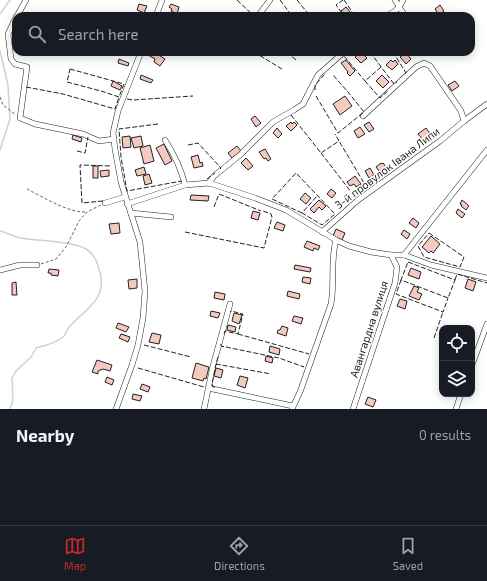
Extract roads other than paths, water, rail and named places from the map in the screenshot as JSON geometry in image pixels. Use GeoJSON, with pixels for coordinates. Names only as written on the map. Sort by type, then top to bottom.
{"type":"FeatureCollection","features":[{"type":"Feature","properties":{"kind":"street"},"geometry":{"type":"LineString","coordinates":[[18,12],[26,0]]}},
{"type":"Feature","properties":{"kind":"street"},"geometry":{"type":"LineString","coordinates":[[159,12],[162,0]]}},
{"type":"Feature","properties":{"kind":"street"},"geometry":{"type":"LineString","coordinates":[[261,12],[270,0]]}},
{"type":"Feature","properties":{"kind":"street"},"geometry":{"type":"LineString","coordinates":[[395,0],[403,12]]}},
{"type":"Feature","properties":{"kind":"street"},"geometry":{"type":"LineString","coordinates":[[393,12],[400,7],[403,0]]}},
{"type":"Feature","properties":{"kind":"street"},"geometry":{"type":"LineString","coordinates":[[12,25],[8,34],[12,59],[15,64],[27,67],[20,118],[35,124],[83,134],[102,142],[114,139]]}},
{"type":"Feature","properties":{"kind":"street"},"geometry":{"type":"LineString","coordinates":[[116,409],[136,352],[144,308],[145,291],[139,235],[124,197],[118,171],[114,139],[116,118],[139,56]]}},
{"type":"Feature","properties":{"kind":"street"},"geometry":{"type":"LineString","coordinates":[[209,183],[214,176],[240,155],[273,122],[303,104],[318,75],[339,56]]}},
{"type":"Feature","properties":{"kind":"street"},"geometry":{"type":"LineString","coordinates":[[363,116],[416,67],[424,63],[430,66],[457,105],[461,111],[464,121]]}},
{"type":"Feature","properties":{"kind":"street","name":"3-й провулок Івана Липи"},"geometry":{"type":"LineString","coordinates":[[322,232],[358,200],[440,141],[487,104]]}},
{"type":"Feature","properties":{"kind":"street"},"geometry":{"type":"LineString","coordinates":[[165,140],[173,152],[186,184]]}},
{"type":"Feature","properties":{"kind":"street"},"geometry":{"type":"LineString","coordinates":[[404,254],[487,150]]}},
{"type":"Feature","properties":{"kind":"street"},"geometry":{"type":"LineString","coordinates":[[127,204],[186,184],[209,183],[286,210],[336,240],[366,251],[391,255],[404,254],[431,265],[487,278]]}},
{"type":"Feature","properties":{"kind":"street"},"geometry":{"type":"LineString","coordinates":[[105,202],[124,197]]}},
{"type":"Feature","properties":{"kind":"street"},"geometry":{"type":"LineString","coordinates":[[131,213],[171,217]]}},
{"type":"Feature","properties":{"kind":"street"},"geometry":{"type":"LineString","coordinates":[[208,388],[293,407],[299,396],[331,304],[332,255],[336,240]]}},
{"type":"Feature","properties":{"kind":"street","name":"Авангардна вулиця"},"geometry":{"type":"LineString","coordinates":[[353,409],[395,283],[397,267],[391,255]]}},
{"type":"Feature","properties":{"kind":"street"},"geometry":{"type":"LineString","coordinates":[[0,270],[20,265],[37,265]]}},
{"type":"Feature","properties":{"kind":"street"},"geometry":{"type":"LineString","coordinates":[[204,409],[213,366],[230,304]]}},
{"type":"Feature","properties":{"kind":"street"},"geometry":{"type":"LineString","coordinates":[[473,361],[487,324]]}},
{"type":"Feature","properties":{"kind":"street"},"geometry":{"type":"LineString","coordinates":[[456,409],[460,397]]}},
{"type":"Feature","properties":{"kind":"waterway"},"geometry":{"type":"LineString","coordinates":[[0,14],[10,0]]}},
{"type":"Feature","properties":{"kind":"waterway"},"geometry":{"type":"LineString","coordinates":[[0,51],[8,85],[10,119],[0,150]]}},
{"type":"Feature","properties":{"kind":"waterway"},"geometry":{"type":"LineString","coordinates":[[0,231],[20,238],[80,246],[93,255],[96,260],[101,279],[101,288],[95,302],[70,326],[64,336],[54,342],[36,348],[31,357],[16,371],[12,378],[13,400],[10,409]]}}]}
